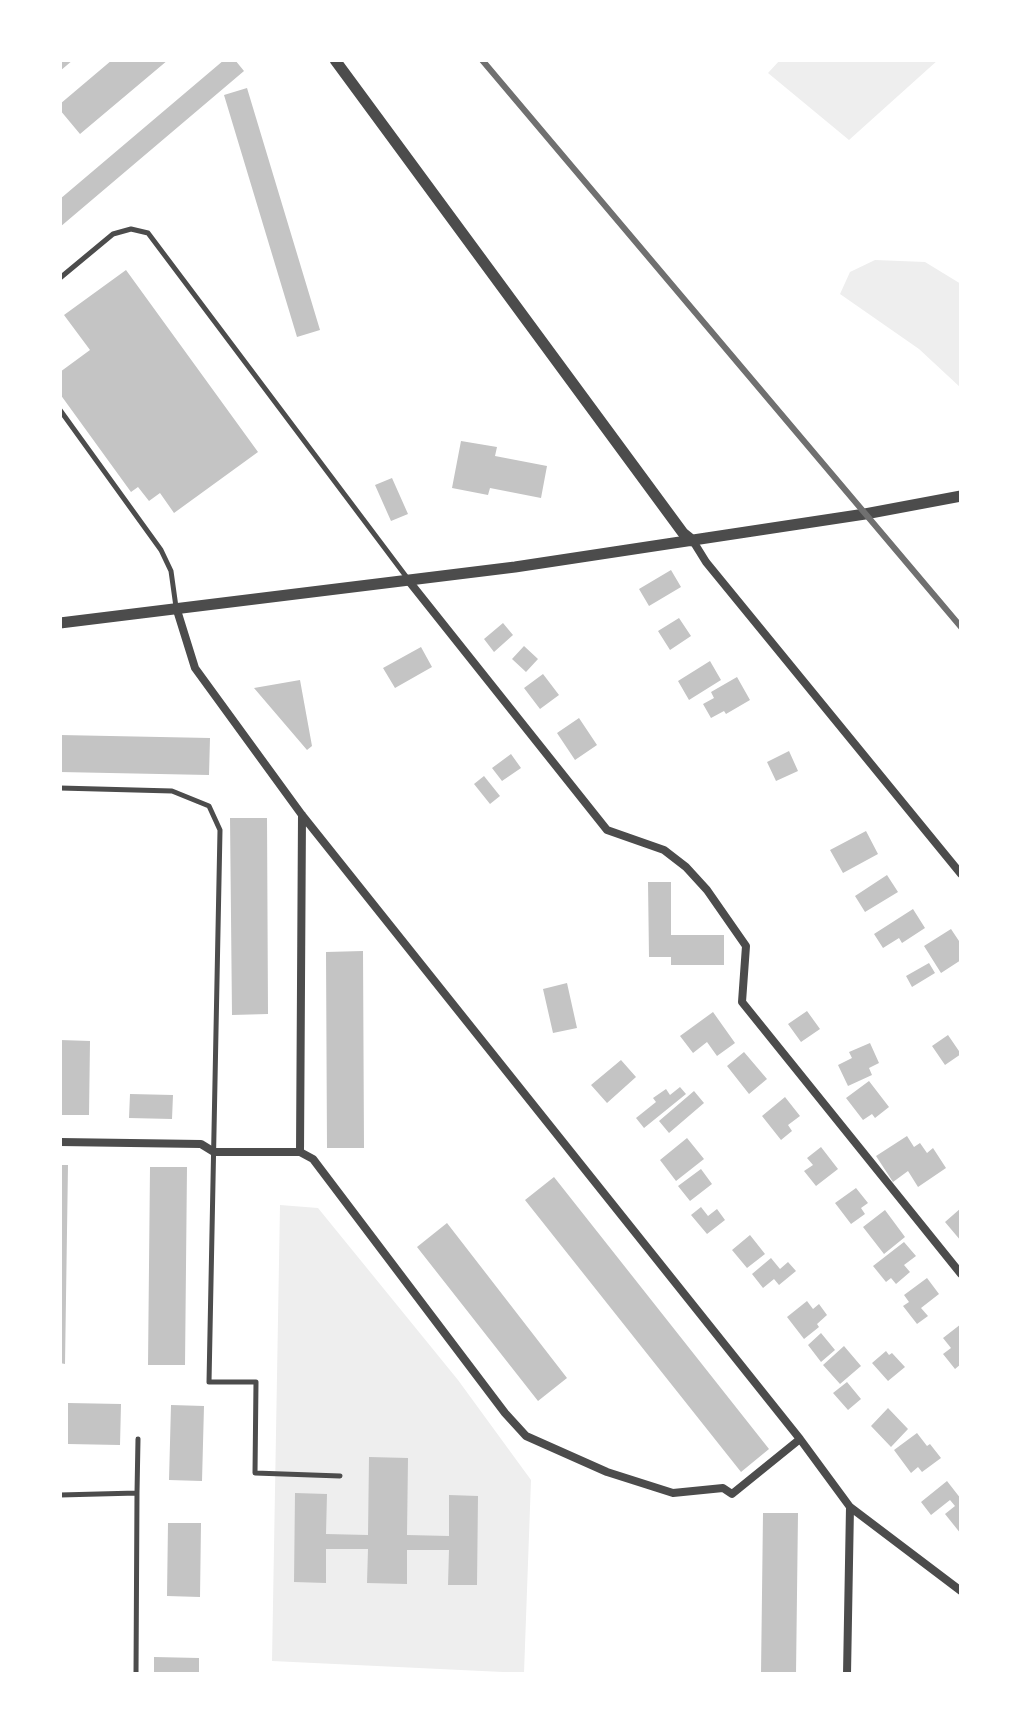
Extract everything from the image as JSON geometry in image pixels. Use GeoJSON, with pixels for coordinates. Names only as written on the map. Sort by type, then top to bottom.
{"type":"FeatureCollection","features":[{"type":"Feature","properties":{"kind":"street"},"geometry":{"type":"LineString","coordinates":[[335,60],[683,533],[693,541],[706,562],[961,874]]}},
{"type":"Feature","properties":{"kind":"street"},"geometry":{"type":"LineString","coordinates":[[60,623],[693,541],[961,496]]}},
{"type":"Feature","properties":{"kind":"street"},"geometry":{"type":"LineString","coordinates":[[408,580],[607,830],[664,850],[686,867],[707,890],[746,946],[742,1002],[961,1274]]}},
{"type":"Feature","properties":{"kind":"street"},"geometry":{"type":"LineString","coordinates":[[176,607],[195,668],[302,815],[800,1439],[850,1507],[961,1591]]}},
{"type":"Feature","properties":{"kind":"street"},"geometry":{"type":"LineString","coordinates":[[300,1152],[302,815]]}},
{"type":"Feature","properties":{"kind":"street"},"geometry":{"type":"LineString","coordinates":[[60,1142],[201,1144],[214,1152],[300,1152],[313,1159],[505,1413],[526,1436],[607,1472],[673,1493],[723,1488],[732,1494],[800,1439]]}},
{"type":"Feature","properties":{"kind":"street"},"geometry":{"type":"LineString","coordinates":[[847,1674],[850,1507]]}},
{"type":"Feature","properties":{"kind":"lane"},"geometry":{"type":"LineString","coordinates":[[60,278],[113,234],[131,229],[148,233],[408,580]]}},
{"type":"Feature","properties":{"kind":"lane"},"geometry":{"type":"LineString","coordinates":[[60,410],[161,550],[171,571],[176,607]]}},
{"type":"Feature","properties":{"kind":"lane"},"geometry":{"type":"LineString","coordinates":[[60,788],[172,791],[209,806],[220,830],[209,1382],[256,1382],[255,1473],[340,1476]]}},
{"type":"Feature","properties":{"kind":"lane"},"geometry":{"type":"LineString","coordinates":[[136,1674],[138,1439]]}},
{"type":"Feature","properties":{"kind":"lane"},"geometry":{"type":"LineString","coordinates":[[60,1495],[137,1493]]}},
{"type":"Feature","properties":{"kind":"shaded area"},"geometry":{"type":"Polygon","coordinates":[[[780,60],[938,60],[849,140],[768,73],[780,60]]]}},
{"type":"Feature","properties":{"kind":"shaded area"},"geometry":{"type":"Polygon","coordinates":[[[875,260],[925,262],[961,284],[961,388],[919,349],[840,294],[850,272],[875,260]]]}},
{"type":"Feature","properties":{"kind":"shaded area"},"geometry":{"type":"Polygon","coordinates":[[[280,1205],[318,1208],[458,1380],[531,1480],[524,1673],[272,1661],[280,1205]]]}},
{"type":"Feature","properties":{"kind":"building"},"geometry":{"type":"Polygon","coordinates":[[[60,60],[73,60],[60,71],[60,60]]]}},
{"type":"Feature","properties":{"kind":"building"},"geometry":{"type":"Polygon","coordinates":[[[112,60],[168,60],[80,134],[60,110],[60,104],[112,60]]]}},
{"type":"Feature","properties":{"kind":"building"},"geometry":{"type":"Polygon","coordinates":[[[224,60],[235,60],[244,71],[60,227],[60,199],[224,60]]]}},
{"type":"Feature","properties":{"kind":"building"},"geometry":{"type":"Polygon","coordinates":[[[247,88],[320,330],[297,337],[224,95],[247,88]]]}},
{"type":"Feature","properties":{"kind":"building"},"geometry":{"type":"Polygon","coordinates":[[[126,270],[258,452],[174,513],[160,493],[149,501],[138,487],[131,492],[60,394],[60,372],[90,350],[64,315],[126,270]]]}},
{"type":"Feature","properties":{"kind":"building"},"geometry":{"type":"Polygon","coordinates":[[[461,441],[497,447],[495,456],[547,466],[541,498],[490,488],[488,495],[452,488],[461,441]]]}},
{"type":"Feature","properties":{"kind":"building"},"geometry":{"type":"Polygon","coordinates":[[[392,478],[408,514],[391,521],[375,485],[392,478]]]}},
{"type":"Feature","properties":{"kind":"building"},"geometry":{"type":"Polygon","coordinates":[[[671,570],[681,587],[649,606],[639,589],[671,570]]]}},
{"type":"Feature","properties":{"kind":"building"},"geometry":{"type":"Polygon","coordinates":[[[679,618],[691,636],[670,650],[658,631],[679,618]]]}},
{"type":"Feature","properties":{"kind":"building"},"geometry":{"type":"Polygon","coordinates":[[[503,623],[513,635],[494,652],[484,639],[503,623]]]}},
{"type":"Feature","properties":{"kind":"building"},"geometry":{"type":"Polygon","coordinates":[[[524,646],[538,659],[526,672],[512,659],[524,646]]]}},
{"type":"Feature","properties":{"kind":"building"},"geometry":{"type":"Polygon","coordinates":[[[421,647],[432,667],[395,688],[383,668],[421,647]]]}},
{"type":"Feature","properties":{"kind":"building"},"geometry":{"type":"Polygon","coordinates":[[[710,661],[721,680],[689,700],[678,681],[710,661]]]}},
{"type":"Feature","properties":{"kind":"building"},"geometry":{"type":"Polygon","coordinates":[[[543,674],[559,695],[540,709],[524,688],[543,674]]]}},
{"type":"Feature","properties":{"kind":"building"},"geometry":{"type":"Polygon","coordinates":[[[737,677],[750,700],[726,714],[724,711],[711,718],[703,704],[714,698],[711,692],[737,677]]]}},
{"type":"Feature","properties":{"kind":"building"},"geometry":{"type":"Polygon","coordinates":[[[300,680],[312,746],[307,750],[254,688],[300,680]]]}},
{"type":"Feature","properties":{"kind":"building"},"geometry":{"type":"Polygon","coordinates":[[[579,718],[597,745],[575,760],[557,733],[579,718]]]}},
{"type":"Feature","properties":{"kind":"building"},"geometry":{"type":"Polygon","coordinates":[[[60,735],[210,738],[209,775],[60,772],[60,735]]]}},
{"type":"Feature","properties":{"kind":"building"},"geometry":{"type":"Polygon","coordinates":[[[789,751],[798,771],[776,781],[767,762],[789,751]]]}},
{"type":"Feature","properties":{"kind":"building"},"geometry":{"type":"Polygon","coordinates":[[[511,754],[521,768],[502,781],[492,768],[511,754]]]}},
{"type":"Feature","properties":{"kind":"building"},"geometry":{"type":"Polygon","coordinates":[[[484,776],[500,796],[490,804],[474,784],[484,776]]]}},
{"type":"Feature","properties":{"kind":"building"},"geometry":{"type":"Polygon","coordinates":[[[230,818],[267,818],[268,1014],[232,1015],[230,818]]]}},
{"type":"Feature","properties":{"kind":"building"},"geometry":{"type":"Polygon","coordinates":[[[866,831],[878,854],[843,873],[830,850],[866,831]]]}},
{"type":"Feature","properties":{"kind":"building"},"geometry":{"type":"Polygon","coordinates":[[[887,875],[898,892],[865,912],[855,896],[887,875]]]}},
{"type":"Feature","properties":{"kind":"building"},"geometry":{"type":"Polygon","coordinates":[[[648,882],[671,882],[671,935],[724,935],[724,965],[671,965],[671,957],[649,957],[648,882]]]}},
{"type":"Feature","properties":{"kind":"building"},"geometry":{"type":"Polygon","coordinates":[[[913,909],[925,928],[902,943],[899,938],[883,948],[874,934],[913,909]]]}},
{"type":"Feature","properties":{"kind":"building"},"geometry":{"type":"Polygon","coordinates":[[[951,929],[961,944],[961,960],[941,973],[924,946],[951,929]]]}},
{"type":"Feature","properties":{"kind":"building"},"geometry":{"type":"Polygon","coordinates":[[[363,951],[364,1148],[327,1148],[326,952],[363,951]]]}},
{"type":"Feature","properties":{"kind":"building"},"geometry":{"type":"Polygon","coordinates":[[[929,963],[935,973],[912,987],[906,976],[929,963]]]}},
{"type":"Feature","properties":{"kind":"building"},"geometry":{"type":"Polygon","coordinates":[[[567,983],[577,1028],[553,1033],[543,989],[567,983]]]}},
{"type":"Feature","properties":{"kind":"building"},"geometry":{"type":"Polygon","coordinates":[[[807,1011],[820,1029],[801,1042],[788,1024],[807,1011]]]}},
{"type":"Feature","properties":{"kind":"building"},"geometry":{"type":"Polygon","coordinates":[[[713,1012],[735,1043],[717,1056],[707,1042],[693,1053],[680,1036],[713,1012]]]}},
{"type":"Feature","properties":{"kind":"building"},"geometry":{"type":"Polygon","coordinates":[[[948,1035],[961,1054],[945,1065],[932,1046],[948,1035]]]}},
{"type":"Feature","properties":{"kind":"building"},"geometry":{"type":"Polygon","coordinates":[[[60,1040],[90,1041],[89,1115],[60,1115],[60,1040]]]}},
{"type":"Feature","properties":{"kind":"building"},"geometry":{"type":"Polygon","coordinates":[[[870,1043],[879,1063],[869,1068],[872,1075],[848,1086],[838,1065],[852,1058],[849,1052],[870,1043]]]}},
{"type":"Feature","properties":{"kind":"building"},"geometry":{"type":"Polygon","coordinates":[[[744,1052],[767,1079],[749,1094],[727,1066],[744,1052]]]}},
{"type":"Feature","properties":{"kind":"building"},"geometry":{"type":"Polygon","coordinates":[[[621,1060],[636,1077],[607,1103],[591,1085],[621,1060]]]}},
{"type":"Feature","properties":{"kind":"building"},"geometry":{"type":"Polygon","coordinates":[[[869,1081],[889,1107],[875,1118],[872,1114],[863,1120],[846,1098],[869,1081]]]}},
{"type":"Feature","properties":{"kind":"building"},"geometry":{"type":"Polygon","coordinates":[[[680,1087],[686,1094],[644,1128],[636,1118],[656,1102],[653,1098],[666,1089],[670,1095],[680,1087]]]}},
{"type":"Feature","properties":{"kind":"building"},"geometry":{"type":"Polygon","coordinates":[[[694,1091],[704,1103],[669,1133],[659,1121],[694,1091]]]}},
{"type":"Feature","properties":{"kind":"building"},"geometry":{"type":"Polygon","coordinates":[[[130,1094],[173,1095],[172,1119],[129,1118],[130,1094]]]}},
{"type":"Feature","properties":{"kind":"building"},"geometry":{"type":"Polygon","coordinates":[[[785,1097],[800,1116],[788,1125],[792,1131],[781,1140],[762,1116],[785,1097]]]}},
{"type":"Feature","properties":{"kind":"building"},"geometry":{"type":"Polygon","coordinates":[[[907,1136],[914,1147],[920,1143],[927,1153],[933,1148],[946,1168],[918,1187],[908,1171],[893,1182],[876,1156],[907,1136]]]}},
{"type":"Feature","properties":{"kind":"building"},"geometry":{"type":"Polygon","coordinates":[[[687,1138],[704,1159],[676,1181],[660,1160],[687,1138]]]}},
{"type":"Feature","properties":{"kind":"building"},"geometry":{"type":"Polygon","coordinates":[[[821,1147],[838,1169],[816,1186],[804,1171],[813,1165],[807,1158],[821,1147]]]}},
{"type":"Feature","properties":{"kind":"building"},"geometry":{"type":"Polygon","coordinates":[[[60,1165],[68,1165],[65,1364],[60,1363],[60,1165]]]}},
{"type":"Feature","properties":{"kind":"building"},"geometry":{"type":"Polygon","coordinates":[[[150,1167],[187,1167],[185,1365],[148,1365],[150,1167]]]}},
{"type":"Feature","properties":{"kind":"building"},"geometry":{"type":"Polygon","coordinates":[[[701,1169],[712,1184],[690,1201],[678,1186],[701,1169]]]}},
{"type":"Feature","properties":{"kind":"building"},"geometry":{"type":"Polygon","coordinates":[[[554,1177],[769,1449],[741,1472],[525,1200],[554,1177]]]}},
{"type":"Feature","properties":{"kind":"building"},"geometry":{"type":"Polygon","coordinates":[[[856,1188],[868,1203],[861,1208],[865,1214],[851,1224],[835,1203],[856,1188]]]}},
{"type":"Feature","properties":{"kind":"building"},"geometry":{"type":"Polygon","coordinates":[[[701,1207],[708,1216],[717,1209],[725,1220],[707,1234],[691,1215],[701,1207]]]}},
{"type":"Feature","properties":{"kind":"building"},"geometry":{"type":"Polygon","coordinates":[[[961,1208],[961,1241],[945,1222],[961,1208]]]}},
{"type":"Feature","properties":{"kind":"building"},"geometry":{"type":"Polygon","coordinates":[[[885,1210],[905,1237],[884,1254],[863,1227],[885,1210]]]}},
{"type":"Feature","properties":{"kind":"building"},"geometry":{"type":"Polygon","coordinates":[[[447,1223],[567,1378],[538,1401],[417,1247],[447,1223]]]}},
{"type":"Feature","properties":{"kind":"building"},"geometry":{"type":"Polygon","coordinates":[[[750,1235],[765,1254],[747,1268],[732,1250],[750,1235]]]}},
{"type":"Feature","properties":{"kind":"building"},"geometry":{"type":"Polygon","coordinates":[[[904,1242],[916,1256],[904,1265],[910,1272],[896,1284],[891,1278],[886,1282],[873,1266],[904,1242]]]}},
{"type":"Feature","properties":{"kind":"building"},"geometry":{"type":"Polygon","coordinates":[[[771,1258],[780,1269],[788,1262],[796,1271],[779,1285],[774,1279],[763,1288],[752,1274],[771,1258]]]}},
{"type":"Feature","properties":{"kind":"building"},"geometry":{"type":"Polygon","coordinates":[[[927,1278],[939,1294],[921,1308],[928,1316],[917,1324],[903,1306],[909,1302],[904,1295],[927,1278]]]}},
{"type":"Feature","properties":{"kind":"building"},"geometry":{"type":"Polygon","coordinates":[[[807,1301],[813,1309],[819,1304],[827,1315],[817,1324],[819,1327],[804,1339],[787,1317],[807,1301]]]}},
{"type":"Feature","properties":{"kind":"building"},"geometry":{"type":"Polygon","coordinates":[[[961,1324],[961,1364],[955,1369],[943,1354],[951,1348],[943,1338],[961,1324]]]}},
{"type":"Feature","properties":{"kind":"building"},"geometry":{"type":"Polygon","coordinates":[[[821,1333],[835,1350],[821,1362],[808,1345],[821,1333]]]}},
{"type":"Feature","properties":{"kind":"building"},"geometry":{"type":"Polygon","coordinates":[[[844,1346],[861,1366],[840,1384],[823,1365],[844,1346]]]}},
{"type":"Feature","properties":{"kind":"building"},"geometry":{"type":"Polygon","coordinates":[[[886,1351],[905,1367],[888,1381],[872,1363],[886,1351]]]}},
{"type":"Feature","properties":{"kind":"building"},"geometry":{"type":"Polygon","coordinates":[[[847,1382],[861,1399],[848,1410],[833,1393],[847,1382]]]}},
{"type":"Feature","properties":{"kind":"building"},"geometry":{"type":"Polygon","coordinates":[[[68,1403],[121,1404],[120,1445],[68,1444],[68,1403]]]}},
{"type":"Feature","properties":{"kind":"building"},"geometry":{"type":"Polygon","coordinates":[[[171,1405],[204,1406],[202,1481],[169,1480],[171,1405]]]}},
{"type":"Feature","properties":{"kind":"building"},"geometry":{"type":"Polygon","coordinates":[[[888,1408],[908,1429],[891,1447],[871,1426],[888,1408]]]}},
{"type":"Feature","properties":{"kind":"building"},"geometry":{"type":"Polygon","coordinates":[[[917,1433],[941,1458],[922,1472],[918,1467],[911,1473],[894,1450],[917,1433]]]}},
{"type":"Feature","properties":{"kind":"building"},"geometry":{"type":"Polygon","coordinates":[[[369,1457],[408,1458],[407,1535],[449,1536],[449,1495],[478,1496],[477,1585],[448,1585],[449,1550],[407,1550],[407,1584],[367,1583],[368,1549],[326,1549],[326,1583],[294,1582],[295,1493],[327,1494],[326,1534],[368,1535],[369,1457]]]}},
{"type":"Feature","properties":{"kind":"building"},"geometry":{"type":"Polygon","coordinates":[[[947,1481],[961,1499],[961,1534],[945,1514],[955,1506],[950,1500],[931,1515],[921,1502],[947,1481]]]}},
{"type":"Feature","properties":{"kind":"building"},"geometry":{"type":"Polygon","coordinates":[[[763,1513],[798,1513],[796,1674],[761,1674],[763,1513]]]}},
{"type":"Feature","properties":{"kind":"building"},"geometry":{"type":"Polygon","coordinates":[[[168,1523],[201,1523],[200,1597],[167,1596],[168,1523]]]}},
{"type":"Feature","properties":{"kind":"building"},"geometry":{"type":"Polygon","coordinates":[[[154,1657],[199,1658],[199,1674],[154,1674],[154,1657]]]}},
{"type":"Feature","properties":{"kind":"railway"},"geometry":{"type":"LineString","coordinates":[[482,60],[961,627]]}}]}
